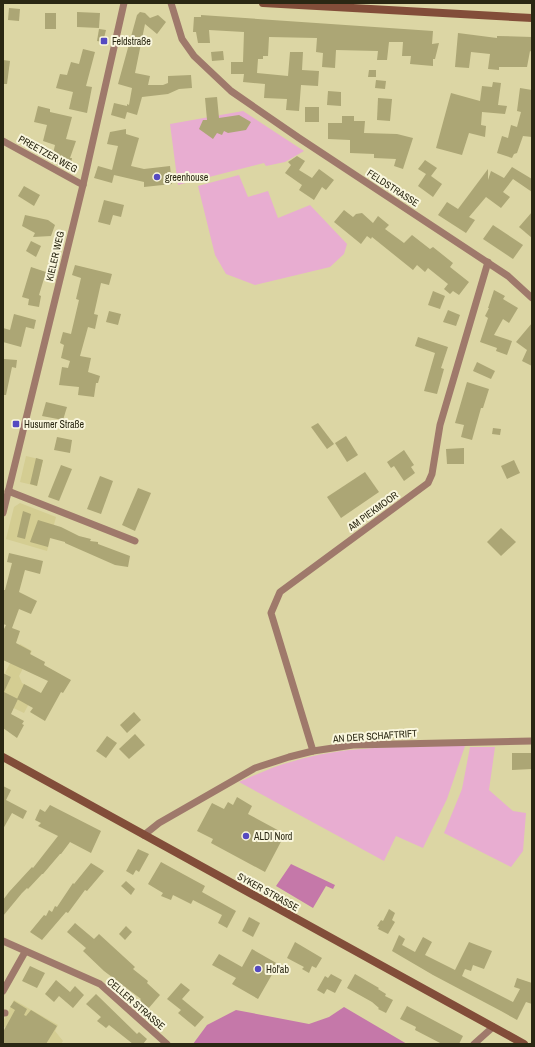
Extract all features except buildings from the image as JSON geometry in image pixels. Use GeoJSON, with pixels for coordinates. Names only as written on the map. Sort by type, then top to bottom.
{"type":"FeatureCollection","features":[{"type":"Feature","properties":{"kind":"main road"},"geometry":{"type":"LineString","coordinates":[[263,3],[532,18]]}},
{"type":"Feature","properties":{"kind":"main road","name":"SYKER STRASSE"},"geometry":{"type":"LineString","coordinates":[[3,757],[524,1044]]}},
{"type":"Feature","properties":{"kind":"street","name":"KIELER WEG"},"geometry":{"type":"LineString","coordinates":[[3,513],[83,185],[124,3]]}},
{"type":"Feature","properties":{"kind":"street","name":"FELDSTRASSE"},"geometry":{"type":"LineString","coordinates":[[172,3],[182,39],[198,60],[232,91],[488,262],[508,276],[532,298]]}},
{"type":"Feature","properties":{"kind":"street","name":"PREETZER WEG"},"geometry":{"type":"LineString","coordinates":[[3,141],[83,185]]}},
{"type":"Feature","properties":{"kind":"street","name":"AM PIEKMOOR"},"geometry":{"type":"LineString","coordinates":[[313,751],[271,613],[280,592],[428,483],[432,474],[440,425],[488,262]]}},
{"type":"Feature","properties":{"kind":"street"},"geometry":{"type":"LineString","coordinates":[[8,491],[135,541]]}},
{"type":"Feature","properties":{"kind":"street","name":"AN DER SCHAFTRIFT"},"geometry":{"type":"LineString","coordinates":[[144,834],[159,823],[255,768],[313,751],[353,745],[532,741]]}},
{"type":"Feature","properties":{"kind":"street","name":"CELLER STRASSE"},"geometry":{"type":"LineString","coordinates":[[3,941],[100,984],[167,1044]]}},
{"type":"Feature","properties":{"kind":"street"},"geometry":{"type":"LineString","coordinates":[[3,991],[25,952]]}},
{"type":"Feature","properties":{"kind":"street"},"geometry":{"type":"LineString","coordinates":[[474,1044],[493,1027]]}},
{"type":"Feature","properties":{"kind":"shaded area"},"geometry":{"type":"Polygon","coordinates":[[[243,111],[304,151],[285,162],[266,166],[264,163],[178,185],[170,124],[243,111]]]}},
{"type":"Feature","properties":{"kind":"shaded area"},"geometry":{"type":"Polygon","coordinates":[[[239,175],[248,197],[268,191],[278,218],[310,205],[347,244],[344,254],[330,267],[255,285],[226,274],[215,255],[198,186],[239,175]]]}},
{"type":"Feature","properties":{"kind":"shaded area"},"geometry":{"type":"Polygon","coordinates":[[[26,456],[43,460],[37,486],[20,482],[26,456]]]}},
{"type":"Feature","properties":{"kind":"shaded area"},"geometry":{"type":"Polygon","coordinates":[[[20,503],[56,517],[47,551],[6,539],[14,507],[20,503]]]}},
{"type":"Feature","properties":{"kind":"shaded area"},"geometry":{"type":"Polygon","coordinates":[[[20,644],[32,651],[19,676],[22,683],[36,690],[24,713],[3,703],[3,693],[11,677],[5,673],[20,644]]]}},
{"type":"Feature","properties":{"kind":"shaded area"},"geometry":{"type":"Polygon","coordinates":[[[465,746],[447,799],[423,848],[396,836],[384,861],[239,782],[280,765],[311,756],[347,750],[465,746]]]}},
{"type":"Feature","properties":{"kind":"shaded area"},"geometry":{"type":"Polygon","coordinates":[[[470,747],[495,747],[489,790],[513,811],[526,813],[523,851],[511,867],[444,833],[462,789],[470,747]]]}},
{"type":"Feature","properties":{"kind":"shaded area"},"geometry":{"type":"Polygon","coordinates":[[[291,864],[335,885],[333,889],[326,886],[313,908],[276,886],[291,864]]]}},
{"type":"Feature","properties":{"kind":"shaded area"},"geometry":{"type":"Polygon","coordinates":[[[14,1000],[58,1025],[55,1031],[63,1041],[61,1044],[35,1044],[3,1026],[3,1022],[14,1000]]]}},
{"type":"Feature","properties":{"kind":"shaded area"},"geometry":{"type":"Polygon","coordinates":[[[344,1007],[407,1044],[193,1044],[207,1025],[236,1010],[309,1024],[329,1017],[344,1007]]]}},
{"type":"Feature","properties":{"kind":"place","name":"Feldstraße"},"geometry":{"type":"Point","coordinates":[104,41]}},
{"type":"Feature","properties":{"kind":"place","name":"greenhouse"},"geometry":{"type":"Point","coordinates":[157,177]}},
{"type":"Feature","properties":{"kind":"place","name":"Husumer Straße"},"geometry":{"type":"Point","coordinates":[16,424]}},
{"type":"Feature","properties":{"kind":"place","name":"ALDI Nord"},"geometry":{"type":"Point","coordinates":[246,836]}},
{"type":"Feature","properties":{"kind":"place","name":"Hol'ab"},"geometry":{"type":"Point","coordinates":[258,969]}}]}
